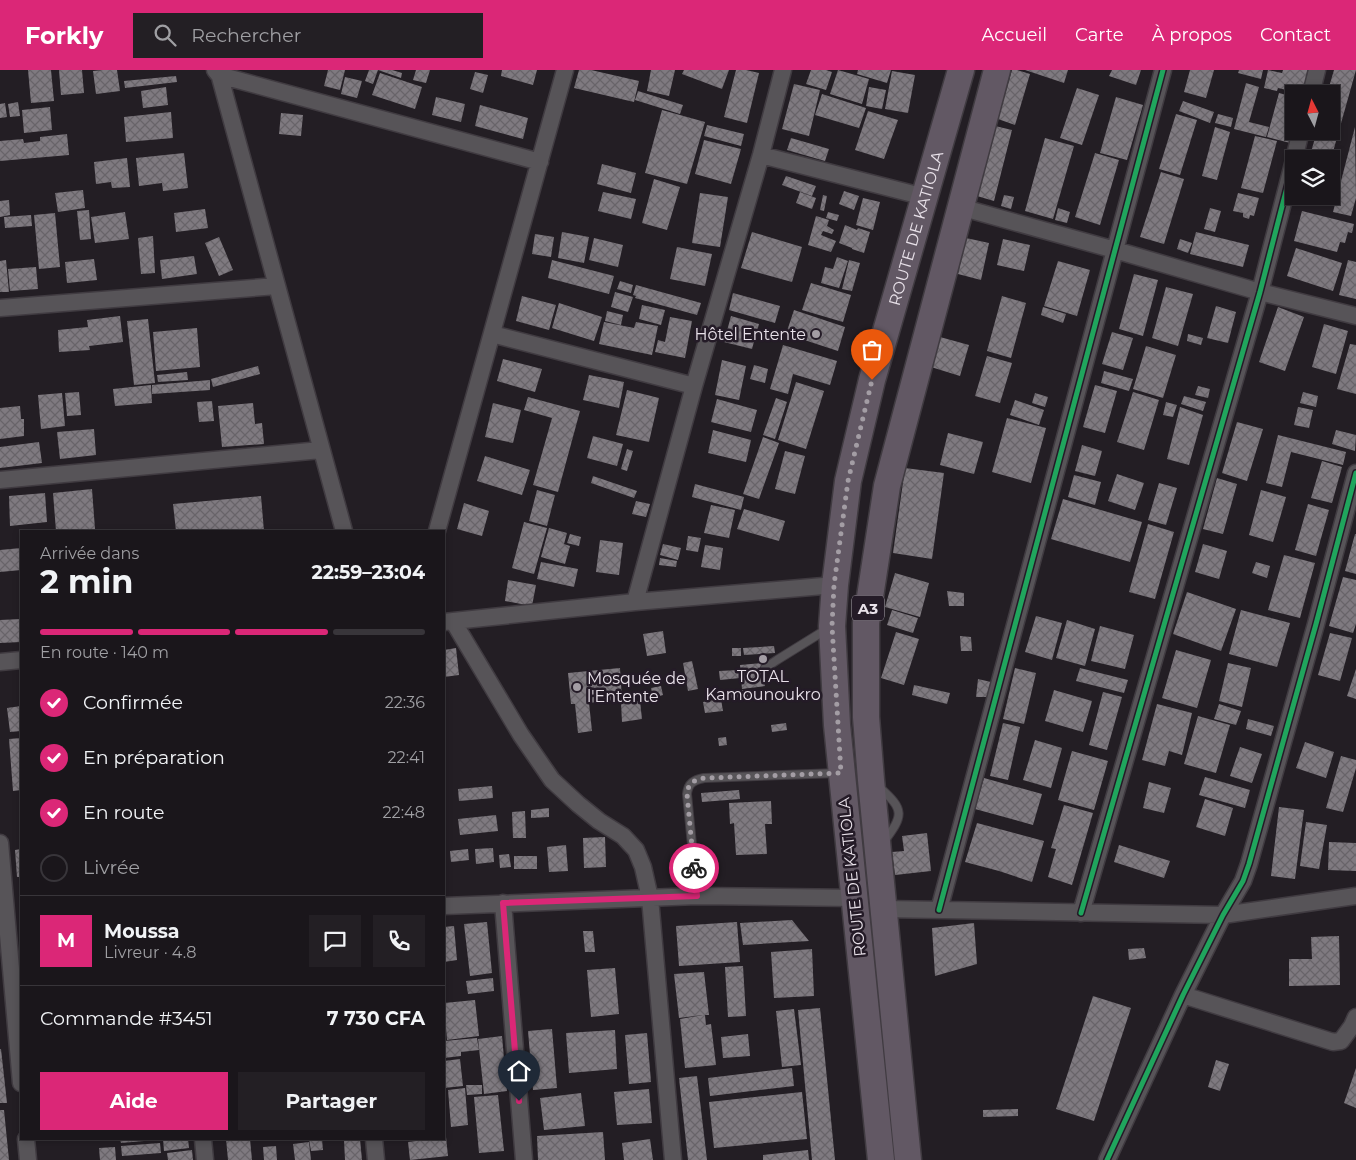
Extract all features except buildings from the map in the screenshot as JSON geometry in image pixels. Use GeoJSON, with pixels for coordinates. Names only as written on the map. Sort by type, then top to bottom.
{"type":"FeatureCollection","features":[{"type":"Feature","properties":{"kind":"highway","name":"ROUTE DE KATIOLA"},"geometry":{"type":"LineString","coordinates":[[881,1160],[841,773],[832,626],[834,585],[848,481],[872,380],[961,70]]}},
{"type":"Feature","properties":{"kind":"highway","name":"ROUTE DE KATIOLA"},"geometry":{"type":"LineString","coordinates":[[908,1160],[870,780],[866,717],[866,623],[887,486],[997,70]]}},
{"type":"Feature","properties":{"kind":"street"},"geometry":{"type":"LineString","coordinates":[[436,530],[565,70]]}},
{"type":"Feature","properties":{"kind":"street"},"geometry":{"type":"LineString","coordinates":[[635,602],[694,386],[761,156],[783,70]]}},
{"type":"Feature","properties":{"kind":"street"},"geometry":{"type":"LineString","coordinates":[[939,910],[1163,70]]}},
{"type":"Feature","properties":{"kind":"street"},"geometry":{"type":"LineString","coordinates":[[1313,85],[1317,70]]}},
{"type":"Feature","properties":{"kind":"street"},"geometry":{"type":"LineString","coordinates":[[217,72],[540,162]]}},
{"type":"Feature","properties":{"kind":"street"},"geometry":{"type":"LineString","coordinates":[[217,72],[344,530]]}},
{"type":"Feature","properties":{"kind":"street"},"geometry":{"type":"LineString","coordinates":[[761,156],[925,197]]}},
{"type":"Feature","properties":{"kind":"street"},"geometry":{"type":"LineString","coordinates":[[1081,913],[1260,292],[1285,194]]}},
{"type":"Feature","properties":{"kind":"street"},"geometry":{"type":"LineString","coordinates":[[960,207],[1260,292],[1356,316]]}},
{"type":"Feature","properties":{"kind":"street"},"geometry":{"type":"LineString","coordinates":[[0,308],[277,286]]}},
{"type":"Feature","properties":{"kind":"street"},"geometry":{"type":"LineString","coordinates":[[492,334],[694,386]]}},
{"type":"Feature","properties":{"kind":"street"},"geometry":{"type":"LineString","coordinates":[[0,480],[322,450]]}},
{"type":"Feature","properties":{"kind":"street"},"geometry":{"type":"LineString","coordinates":[[1107,1160],[1183,995],[1223,915],[1243,881],[1316,624],[1356,473]]}},
{"type":"Feature","properties":{"kind":"street"},"geometry":{"type":"LineString","coordinates":[[673,1160],[650,898],[643,867],[636,850],[623,836],[578,804],[552,780],[521,735],[449,621],[635,602],[834,585]]}},
{"type":"Feature","properties":{"kind":"street"},"geometry":{"type":"LineString","coordinates":[[0,662],[20,660]]}},
{"type":"Feature","properties":{"kind":"street"},"geometry":{"type":"LineString","coordinates":[[0,843],[9,919],[20,1069]]}},
{"type":"Feature","properties":{"kind":"street"},"geometry":{"type":"LineString","coordinates":[[445,906],[697,896],[854,898]]}},
{"type":"Feature","properties":{"kind":"street"},"geometry":{"type":"LineString","coordinates":[[884,909],[1223,915],[1356,896]]}},
{"type":"Feature","properties":{"kind":"street"},"geometry":{"type":"LineString","coordinates":[[503,903],[524,1160]]}},
{"type":"Feature","properties":{"kind":"street"},"geometry":{"type":"LineString","coordinates":[[1183,995],[1333,1042],[1342,1041],[1356,1017]]}},
{"type":"Feature","properties":{"kind":"street"},"geometry":{"type":"LineString","coordinates":[[26,1140],[28,1160]]}},
{"type":"Feature","properties":{"kind":"street"},"geometry":{"type":"LineString","coordinates":[[203,1140],[205,1160]]}},
{"type":"Feature","properties":{"kind":"street"},"geometry":{"type":"LineString","coordinates":[[374,1140],[376,1160]]}},
{"type":"Feature","properties":{"kind":"lane"},"geometry":{"type":"LineString","coordinates":[[765,668],[832,626]]}},
{"type":"Feature","properties":{"kind":"lane"},"geometry":{"type":"LineString","coordinates":[[697,896],[687,794],[690,784],[704,778],[841,773]]}},
{"type":"Feature","properties":{"kind":"cycle path"},"geometry":{"type":"LineString","coordinates":[[939,910],[1163,70]]}},
{"type":"Feature","properties":{"kind":"cycle path"},"geometry":{"type":"LineString","coordinates":[[1081,913],[1260,292],[1285,195]]}},
{"type":"Feature","properties":{"kind":"cycle path"},"geometry":{"type":"LineString","coordinates":[[1107,1160],[1183,995],[1223,915],[1243,881],[1316,624],[1356,473]]}},
{"type":"Feature","properties":{"kind":"way so far"},"geometry":{"type":"LineString","coordinates":[[694,868],[687,794],[690,784],[696,780],[704,778],[841,773],[832,626],[834,585],[848,481],[872,380]]}},
{"type":"Feature","properties":{"kind":"place","name":"Hôtel Entente"},"geometry":{"type":"Point","coordinates":[816,334]}},
{"type":"Feature","properties":{"kind":"place","name":"TOTAL Kamounoukro"},"geometry":{"type":"Point","coordinates":[763,659]}},
{"type":"Feature","properties":{"kind":"place","name":"Mosquée de l'Entente"},"geometry":{"type":"Point","coordinates":[577,687]}},
{"type":"Feature","properties":{"kind":"route"},"geometry":{"type":"LineString","coordinates":[[519,1101],[503,903],[697,896],[694,868]]}}]}
